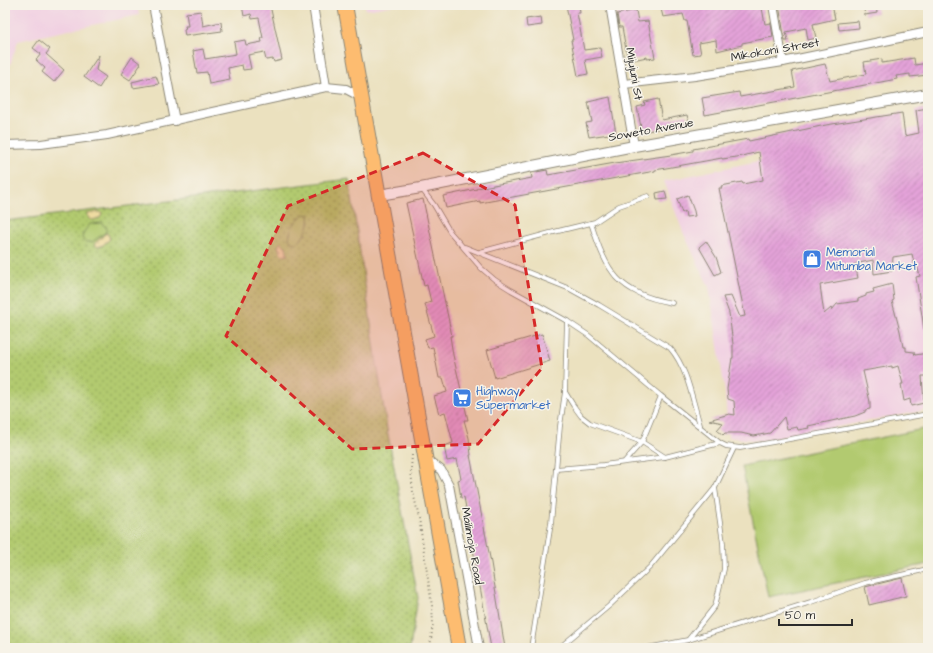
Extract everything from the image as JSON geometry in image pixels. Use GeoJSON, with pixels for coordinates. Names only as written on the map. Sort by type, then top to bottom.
{"type":"FeatureCollection","features":[{"type":"Feature","properties":{"kind":"highway"},"geometry":{"type":"LineString","coordinates":[[344,5],[379,195],[418,456],[459,648]]}},
{"type":"Feature","properties":{"kind":"street"},"geometry":{"type":"LineString","coordinates":[[154,5],[175,121]]}},
{"type":"Feature","properties":{"kind":"street"},"geometry":{"type":"LineString","coordinates":[[313,5],[326,87]]}},
{"type":"Feature","properties":{"kind":"street","name":"Mijujuni St"},"geometry":{"type":"LineString","coordinates":[[610,5],[634,146]]}},
{"type":"Feature","properties":{"kind":"street"},"geometry":{"type":"LineString","coordinates":[[773,5],[784,62]]}},
{"type":"Feature","properties":{"kind":"street","name":"Mikokoni Street"},"geometry":{"type":"LineString","coordinates":[[624,84],[695,76],[784,62],[928,32]]}},
{"type":"Feature","properties":{"kind":"street"},"geometry":{"type":"LineString","coordinates":[[5,145],[41,144],[107,135],[326,87],[346,89],[361,97]]}},
{"type":"Feature","properties":{"kind":"street","name":"Soweto Avenue"},"geometry":{"type":"LineString","coordinates":[[379,195],[634,146],[928,94]]}},
{"type":"Feature","properties":{"kind":"street","name":"Mailimoja Road"},"geometry":{"type":"LineString","coordinates":[[418,456],[441,470],[449,486],[479,648]]}},
{"type":"Feature","properties":{"kind":"lane"},"geometry":{"type":"LineString","coordinates":[[420,188],[434,205],[450,232],[481,268],[500,283],[567,321],[588,335],[661,396],[720,443],[726,446],[740,448],[928,415]]}},
{"type":"Feature","properties":{"kind":"lane"},"geometry":{"type":"LineString","coordinates":[[480,252],[550,232],[591,223],[600,220],[619,206],[648,196]]}},
{"type":"Feature","properties":{"kind":"lane"},"geometry":{"type":"LineString","coordinates":[[591,223],[602,256],[620,282],[640,295],[653,300],[672,303]]}},
{"type":"Feature","properties":{"kind":"lane"},"geometry":{"type":"LineString","coordinates":[[463,246],[570,289],[670,348],[678,357],[684,370],[700,426]]}},
{"type":"Feature","properties":{"kind":"lane"},"geometry":{"type":"LineString","coordinates":[[531,648],[551,523],[560,426],[565,392],[567,321]]}},
{"type":"Feature","properties":{"kind":"lane"},"geometry":{"type":"LineString","coordinates":[[565,392],[572,405],[581,416],[590,423],[642,442],[665,457]]}},
{"type":"Feature","properties":{"kind":"lane"},"geometry":{"type":"LineString","coordinates":[[624,462],[642,442],[661,396]]}},
{"type":"Feature","properties":{"kind":"lane"},"geometry":{"type":"LineString","coordinates":[[556,469],[665,457],[720,443]]}},
{"type":"Feature","properties":{"kind":"lane"},"geometry":{"type":"LineString","coordinates":[[559,648],[609,606],[650,567],[715,488],[734,448]]}},
{"type":"Feature","properties":{"kind":"lane"},"geometry":{"type":"LineString","coordinates":[[688,640],[715,606],[724,569],[723,543],[715,488]]}},
{"type":"Feature","properties":{"kind":"lane"},"geometry":{"type":"LineString","coordinates":[[647,648],[688,640],[811,602],[865,583],[928,569]]}},
{"type":"Feature","properties":{"kind":"path"},"geometry":{"type":"LineString","coordinates":[[418,456],[410,470],[419,518],[432,606],[430,648]]}},
{"type":"Feature","properties":{"kind":"highlighted area"},"geometry":{"type":"Polygon","coordinates":[[[423,153],[515,205],[542,368],[478,444],[352,449],[226,336],[288,206],[423,153]]]}},
{"type":"Feature","properties":{"kind":"shaded area"},"geometry":{"type":"Polygon","coordinates":[[[5,5],[137,5],[139,15],[18,41],[5,80],[5,5]]]}},
{"type":"Feature","properties":{"kind":"shaded area"},"geometry":{"type":"Polygon","coordinates":[[[365,5],[394,5],[366,10],[365,5]]]}},
{"type":"Feature","properties":{"kind":"shaded area","name":"Memorial Mitumba Market"},"geometry":{"type":"Polygon","coordinates":[[[928,125],[928,410],[761,441],[728,437],[725,392],[709,287],[683,232],[664,181],[928,125]]]}},
{"type":"Feature","properties":{"kind":"green space"},"geometry":{"type":"Polygon","coordinates":[[[349,179],[387,429],[418,598],[410,648],[5,648],[5,221],[349,179]]]}},
{"type":"Feature","properties":{"kind":"green space"},"geometry":{"type":"Polygon","coordinates":[[[305,214],[309,215],[307,230],[298,243],[293,243],[289,239],[292,228],[296,221],[305,214]]]}},
{"type":"Feature","properties":{"kind":"green space"},"geometry":{"type":"Polygon","coordinates":[[[101,223],[107,228],[106,232],[92,242],[85,242],[82,236],[90,224],[101,223]]]}},
{"type":"Feature","properties":{"kind":"green space"},"geometry":{"type":"Polygon","coordinates":[[[928,428],[928,564],[768,597],[742,466],[928,428]]]}},
{"type":"Feature","properties":{"kind":"sand"},"geometry":{"type":"Polygon","coordinates":[[[97,212],[102,214],[100,218],[92,220],[89,219],[87,214],[97,212]]]}},
{"type":"Feature","properties":{"kind":"sand"},"geometry":{"type":"Polygon","coordinates":[[[106,233],[110,239],[98,247],[94,244],[106,233]]]}},
{"type":"Feature","properties":{"kind":"sand"},"geometry":{"type":"Polygon","coordinates":[[[281,242],[286,247],[288,255],[284,256],[280,252],[278,246],[281,242]]]}},
{"type":"Feature","properties":{"kind":"building"},"geometry":{"type":"Polygon","coordinates":[[[242,5],[270,5],[282,60],[274,62],[273,59],[266,60],[264,52],[248,55],[251,69],[243,70],[242,65],[228,68],[230,80],[209,84],[207,72],[197,73],[193,51],[203,49],[205,59],[236,54],[234,42],[245,40],[246,45],[262,42],[261,38],[263,38],[259,18],[252,19],[251,14],[244,16],[242,5]]]}},
{"type":"Feature","properties":{"kind":"building"},"geometry":{"type":"Polygon","coordinates":[[[566,5],[579,5],[580,13],[577,13],[584,50],[600,48],[602,57],[585,60],[588,74],[578,76],[566,5]]]}},
{"type":"Feature","properties":{"kind":"building"},"geometry":{"type":"Polygon","coordinates":[[[660,5],[760,5],[765,24],[771,23],[773,37],[742,43],[742,45],[717,51],[716,40],[699,43],[701,54],[693,55],[687,21],[685,21],[683,14],[663,17],[660,5]]]}},
{"type":"Feature","properties":{"kind":"building"},"geometry":{"type":"Polygon","coordinates":[[[779,5],[832,5],[835,19],[813,24],[816,38],[808,40],[806,28],[786,32],[788,41],[785,41],[779,5]]]}},
{"type":"Feature","properties":{"kind":"building"},"geometry":{"type":"Polygon","coordinates":[[[863,5],[876,5],[877,13],[865,15],[863,5]]]}},
{"type":"Feature","properties":{"kind":"building"},"geometry":{"type":"Polygon","coordinates":[[[636,10],[638,22],[648,21],[655,58],[647,59],[647,57],[628,61],[622,27],[619,27],[617,14],[636,10]]]}},
{"type":"Feature","properties":{"kind":"building"},"geometry":{"type":"Polygon","coordinates":[[[201,11],[203,26],[221,22],[222,31],[185,36],[185,26],[188,26],[186,13],[201,11]]]}},
{"type":"Feature","properties":{"kind":"building"},"geometry":{"type":"Polygon","coordinates":[[[541,17],[542,25],[527,27],[526,19],[541,17]]]}},
{"type":"Feature","properties":{"kind":"building"},"geometry":{"type":"Polygon","coordinates":[[[858,21],[859,28],[839,30],[838,23],[858,21]]]}},
{"type":"Feature","properties":{"kind":"building"},"geometry":{"type":"Polygon","coordinates":[[[39,40],[50,49],[46,54],[64,70],[54,82],[42,72],[45,68],[36,60],[41,54],[33,48],[39,40]]]}},
{"type":"Feature","properties":{"kind":"building"},"geometry":{"type":"Polygon","coordinates":[[[99,55],[96,70],[106,77],[99,88],[84,77],[99,55]]]}},
{"type":"Feature","properties":{"kind":"building"},"geometry":{"type":"Polygon","coordinates":[[[132,57],[141,64],[130,80],[121,74],[132,57]]]}},
{"type":"Feature","properties":{"kind":"building"},"geometry":{"type":"Polygon","coordinates":[[[914,58],[915,65],[928,63],[928,75],[910,77],[910,74],[896,76],[897,79],[705,115],[702,98],[739,92],[740,97],[795,87],[792,71],[825,64],[830,81],[866,74],[864,62],[882,59],[882,63],[914,58]]]}},
{"type":"Feature","properties":{"kind":"building"},"geometry":{"type":"Polygon","coordinates":[[[156,76],[159,84],[133,88],[132,82],[156,76]]]}},
{"type":"Feature","properties":{"kind":"building"},"geometry":{"type":"Polygon","coordinates":[[[610,97],[616,133],[589,137],[586,123],[592,122],[588,102],[610,97]]]}},
{"type":"Feature","properties":{"kind":"building"},"geometry":{"type":"Polygon","coordinates":[[[658,99],[662,120],[687,115],[689,123],[642,132],[637,107],[645,105],[644,102],[658,99]]]}},
{"type":"Feature","properties":{"kind":"building","name":"Memorial Mitumba Market"},"geometry":{"type":"Polygon","coordinates":[[[928,108],[928,329],[924,329],[916,277],[920,276],[917,266],[915,267],[912,254],[893,257],[892,271],[874,274],[873,260],[855,264],[858,278],[820,285],[824,314],[831,308],[832,310],[837,304],[858,301],[858,299],[866,296],[866,294],[874,292],[873,289],[892,284],[894,300],[892,301],[903,347],[906,347],[906,351],[914,352],[915,355],[928,353],[928,376],[922,376],[924,403],[911,406],[910,399],[904,401],[901,384],[903,384],[898,366],[863,371],[870,402],[870,409],[865,410],[865,412],[855,416],[808,426],[809,428],[798,430],[797,427],[787,429],[784,417],[770,433],[754,436],[741,433],[725,433],[723,435],[717,430],[723,423],[709,420],[729,414],[735,415],[734,401],[728,399],[727,389],[733,358],[733,344],[729,313],[723,297],[731,296],[740,317],[745,316],[719,188],[722,188],[721,186],[742,182],[743,184],[763,180],[759,152],[446,208],[443,196],[532,178],[531,173],[547,170],[548,175],[671,155],[693,151],[693,149],[748,139],[749,141],[826,125],[902,113],[905,136],[919,133],[916,110],[928,108]]]}},
{"type":"Feature","properties":{"kind":"building"},"geometry":{"type":"Polygon","coordinates":[[[665,191],[667,199],[657,200],[656,193],[665,191]]]}},
{"type":"Feature","properties":{"kind":"building"},"geometry":{"type":"Polygon","coordinates":[[[688,195],[695,216],[686,217],[685,211],[682,213],[677,199],[688,195]]]}},
{"type":"Feature","properties":{"kind":"building"},"geometry":{"type":"Polygon","coordinates":[[[423,199],[452,336],[450,336],[453,355],[468,420],[464,420],[469,438],[470,455],[491,563],[505,648],[491,648],[479,581],[475,582],[472,566],[476,566],[464,497],[461,498],[458,480],[461,479],[457,459],[447,461],[444,446],[453,443],[445,412],[439,414],[434,396],[447,392],[443,378],[439,378],[433,347],[428,348],[425,339],[434,336],[425,304],[431,302],[427,285],[424,286],[406,203],[423,199]]]}},
{"type":"Feature","properties":{"kind":"building"},"geometry":{"type":"Polygon","coordinates":[[[706,241],[716,257],[721,272],[715,275],[699,247],[706,241]]]}},
{"type":"Feature","properties":{"kind":"building"},"geometry":{"type":"Polygon","coordinates":[[[542,334],[550,361],[495,378],[487,350],[542,334]]]}},
{"type":"Feature","properties":{"kind":"building"},"geometry":{"type":"Polygon","coordinates":[[[902,578],[906,596],[869,605],[865,587],[902,578]]]}},
{"type":"Feature","properties":{"kind":"place","name":"Memorial Mitumba Market"},"geometry":{"type":"Point","coordinates":[812,259]}},
{"type":"Feature","properties":{"kind":"place","name":"Highway Supermarket"},"geometry":{"type":"Point","coordinates":[462,398]}}]}
